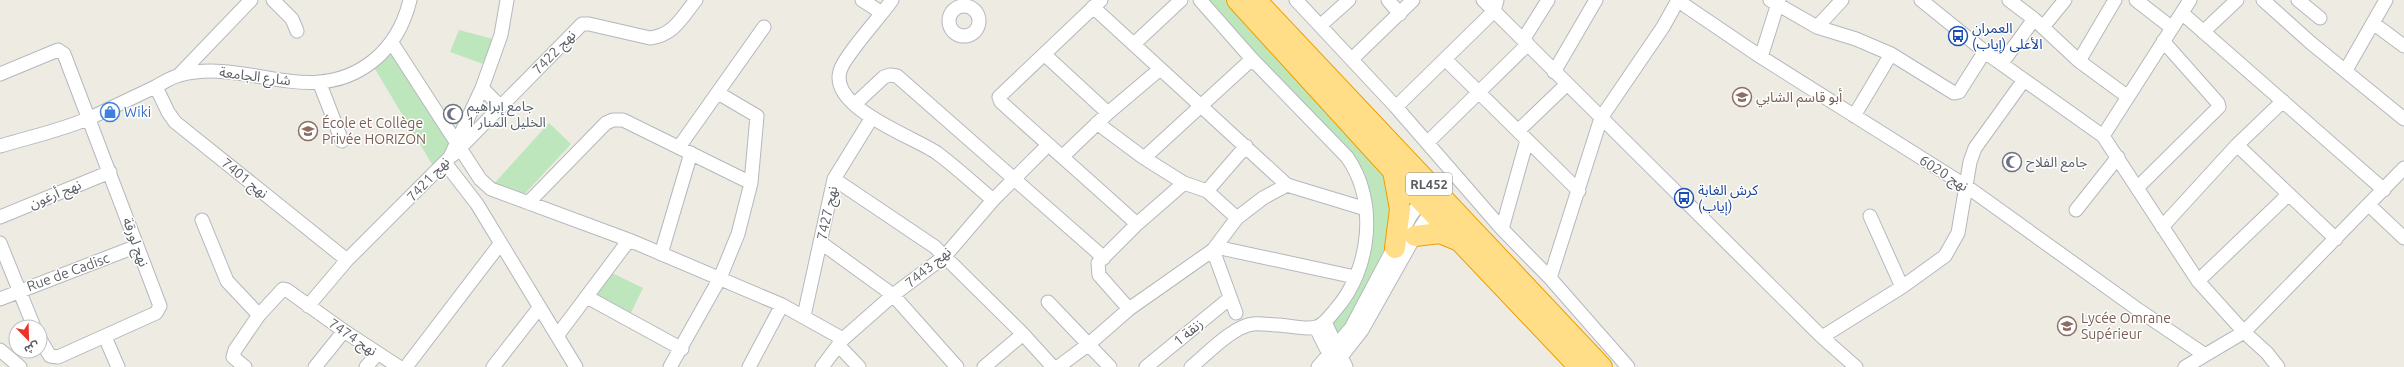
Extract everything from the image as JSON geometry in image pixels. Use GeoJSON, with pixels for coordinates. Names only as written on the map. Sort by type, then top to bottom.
{"type":"FeatureCollection","features":[{"type":"Feature","properties":{"kind":"highway","name":"RL452"},"geometry":{"type":"LineString","coordinates":[[1237,0],[1394,171],[1432,199],[1462,245],[1579,367]]}},
{"type":"Feature","properties":{"kind":"highway","name":"RL452"},"geometry":{"type":"LineString","coordinates":[[1256,0],[1432,199],[1602,367]]}},
{"type":"Feature","properties":{"kind":"highway"},"geometry":{"type":"LineString","coordinates":[[1394,171],[1400,209],[1395,248]]}},
{"type":"Feature","properties":{"kind":"highway"},"geometry":{"type":"LineString","coordinates":[[1415,236],[1440,233],[1448,235],[1462,245]]}},
{"type":"Feature","properties":{"kind":"street"},"geometry":{"type":"LineString","coordinates":[[179,75],[251,0]]}},
{"type":"Feature","properties":{"kind":"street"},"geometry":{"type":"LineString","coordinates":[[273,0],[292,19],[297,31]]}},
{"type":"Feature","properties":{"kind":"street","name":"شارع الجامعة"},"geometry":{"type":"LineString","coordinates":[[0,146],[90,118],[179,75],[208,71],[232,72],[275,80],[320,84],[351,75],[366,66],[392,43],[404,22],[410,0]]}},
{"type":"Feature","properties":{"kind":"street","name":"نهج 7421"},"geometry":{"type":"LineString","coordinates":[[308,306],[347,260],[453,154],[482,88],[501,35],[507,0]]}},
{"type":"Feature","properties":{"kind":"street","name":"نهج 7422"},"geometry":{"type":"LineString","coordinates":[[453,154],[582,24],[589,24],[650,38],[659,37],[670,33],[696,0]]}},
{"type":"Feature","properties":{"kind":"street"},"geometry":{"type":"LineString","coordinates":[[862,0],[882,13]]}},
{"type":"Feature","properties":{"kind":"street"},"geometry":{"type":"LineString","coordinates":[[892,0],[840,72],[843,89],[855,104],[871,119],[911,138],[936,153],[992,200]]}},
{"type":"Feature","properties":{"kind":"street"},"geometry":{"type":"LineString","coordinates":[[1134,44],[1181,0]]}},
{"type":"Feature","properties":{"kind":"street"},"geometry":{"type":"LineString","coordinates":[[1191,367],[1222,341],[1252,324],[1320,325],[1344,300],[1355,276],[1365,242],[1367,225],[1362,187],[1356,169],[1347,157],[1252,59],[1200,0]]}},
{"type":"Feature","properties":{"kind":"street"},"geometry":{"type":"LineString","coordinates":[[1296,0],[1321,25],[1428,142],[1502,229],[1550,278],[1628,367]]}},
{"type":"Feature","properties":{"kind":"street"},"geometry":{"type":"LineString","coordinates":[[1321,25],[1349,0]]}},
{"type":"Feature","properties":{"kind":"street"},"geometry":{"type":"LineString","coordinates":[[1388,0],[1400,14]]}},
{"type":"Feature","properties":{"kind":"street"},"geometry":{"type":"LineString","coordinates":[[1352,59],[1413,0]]}},
{"type":"Feature","properties":{"kind":"street"},"geometry":{"type":"LineString","coordinates":[[1483,0],[1496,6],[1525,42],[1554,72],[1822,337],[1856,367]]}},
{"type":"Feature","properties":{"kind":"street"},"geometry":{"type":"LineString","coordinates":[[1428,142],[1525,42],[1548,0]]}},
{"type":"Feature","properties":{"kind":"street"},"geometry":{"type":"LineString","coordinates":[[1554,72],[1596,0]]}},
{"type":"Feature","properties":{"kind":"street"},"geometry":{"type":"LineString","coordinates":[[1550,278],[1579,191],[1600,118],[1663,27],[1678,0]]}},
{"type":"Feature","properties":{"kind":"street","name":"نهج 6020"},"geometry":{"type":"LineString","coordinates":[[1678,0],[1761,56],[1966,186],[2140,311],[2205,355]]}},
{"type":"Feature","properties":{"kind":"street"},"geometry":{"type":"LineString","coordinates":[[1817,27],[1842,0]]}},
{"type":"Feature","properties":{"kind":"street"},"geometry":{"type":"LineString","coordinates":[[1921,0],[1985,51],[2103,136],[2198,281],[2244,332],[2268,353],[2278,367]]}},
{"type":"Feature","properties":{"kind":"street"},"geometry":{"type":"LineString","coordinates":[[2009,0],[2039,23],[2079,61],[2128,97]]}},
{"type":"Feature","properties":{"kind":"street"},"geometry":{"type":"LineString","coordinates":[[2002,62],[2039,23],[2065,0]]}},
{"type":"Feature","properties":{"kind":"street"},"geometry":{"type":"LineString","coordinates":[[2079,61],[2115,0]]}},
{"type":"Feature","properties":{"kind":"street"},"geometry":{"type":"LineString","coordinates":[[2136,0],[2172,28]]}},
{"type":"Feature","properties":{"kind":"street"},"geometry":{"type":"LineString","coordinates":[[2103,136],[2190,0]]}},
{"type":"Feature","properties":{"kind":"street"},"geometry":{"type":"LineString","coordinates":[[2204,32],[2237,0]]}},
{"type":"Feature","properties":{"kind":"street"},"geometry":{"type":"LineString","coordinates":[[2263,0],[2404,119]]}},
{"type":"Feature","properties":{"kind":"street"},"geometry":{"type":"LineString","coordinates":[[2298,0],[2320,18]]}},
{"type":"Feature","properties":{"kind":"street"},"geometry":{"type":"LineString","coordinates":[[2346,70],[2386,0]]}},
{"type":"Feature","properties":{"kind":"street"},"geometry":{"type":"LineString","coordinates":[[1761,56],[1775,1],[1817,27],[1856,39],[1891,54],[1957,94],[1985,51]]}},
{"type":"Feature","properties":{"kind":"street"},"geometry":{"type":"LineString","coordinates":[[1137,224],[1063,156],[1048,145],[1001,102],[999,97],[1097,3],[1134,44],[1160,69],[1202,105],[1287,185],[1366,209]]}},
{"type":"Feature","properties":{"kind":"street"},"geometry":{"type":"LineString","coordinates":[[1396,107],[1496,6]]}},
{"type":"Feature","properties":{"kind":"street"},"geometry":{"type":"LineString","coordinates":[[2182,13],[2384,190]]}},
{"type":"Feature","properties":{"kind":"street"},"geometry":{"type":"LineString","coordinates":[[2373,22],[2404,46]]}},
{"type":"Feature","properties":{"kind":"street"},"geometry":{"type":"LineString","coordinates":[[661,254],[685,150],[718,93],[764,27]]}},
{"type":"Feature","properties":{"kind":"street"},"geometry":{"type":"LineString","coordinates":[[2138,188],[2220,107],[2163,41]]}},
{"type":"Feature","properties":{"kind":"street"},"geometry":{"type":"LineString","coordinates":[[392,43],[453,154],[465,188],[576,367]]}},
{"type":"Feature","properties":{"kind":"street","name":"نهج لورقة"},"geometry":{"type":"LineString","coordinates":[[0,74],[61,50],[90,118],[158,302],[159,310],[105,337]]}},
{"type":"Feature","properties":{"kind":"street"},"geometry":{"type":"LineString","coordinates":[[1044,54],[1108,113]]}},
{"type":"Feature","properties":{"kind":"street"},"geometry":{"type":"LineString","coordinates":[[1854,116],[1891,54]]}},
{"type":"Feature","properties":{"kind":"street"},"geometry":{"type":"LineString","coordinates":[[1144,158],[1252,59]]}},
{"type":"Feature","properties":{"kind":"street"},"geometry":{"type":"LineString","coordinates":[[1445,59],[1579,191]]}},
{"type":"Feature","properties":{"kind":"street"},"geometry":{"type":"LineString","coordinates":[[1063,156],[1108,113],[1160,69]]}},
{"type":"Feature","properties":{"kind":"street"},"geometry":{"type":"LineString","coordinates":[[855,104],[884,77],[890,75],[897,76],[1104,258]]}},
{"type":"Feature","properties":{"kind":"street"},"geometry":{"type":"LineString","coordinates":[[1822,337],[1902,287],[1945,256],[1958,234],[1970,162],[1979,140],[2024,80]]}},
{"type":"Feature","properties":{"kind":"street"},"geometry":{"type":"LineString","coordinates":[[320,84],[342,141]]}},
{"type":"Feature","properties":{"kind":"street"},"geometry":{"type":"LineString","coordinates":[[1502,229],[1523,136],[1567,84]]}},
{"type":"Feature","properties":{"kind":"street","name":"نهج 7401"},"geometry":{"type":"LineString","coordinates":[[156,87],[170,116],[175,122],[347,260]]}},
{"type":"Feature","properties":{"kind":"street"},"geometry":{"type":"LineString","coordinates":[[482,88],[501,107]]}},
{"type":"Feature","properties":{"kind":"street"},"geometry":{"type":"LineString","coordinates":[[670,367],[682,349],[720,278],[738,234],[751,183],[757,116],[718,93]]}},
{"type":"Feature","properties":{"kind":"street"},"geometry":{"type":"LineString","coordinates":[[2162,227],[2237,145],[2283,101]]}},
{"type":"Feature","properties":{"kind":"street","name":"نهج 7427"},"geometry":{"type":"LineString","coordinates":[[804,316],[834,179],[871,119]]}},
{"type":"Feature","properties":{"kind":"street"},"geometry":{"type":"LineString","coordinates":[[528,203],[606,123],[613,120],[623,120],[751,183]]}},
{"type":"Feature","properties":{"kind":"street"},"geometry":{"type":"LineString","coordinates":[[1097,123],[1144,158],[1184,183],[1206,191],[1237,218]]}},
{"type":"Feature","properties":{"kind":"street","name":"نهج 7443"},"geometry":{"type":"LineString","coordinates":[[822,367],[841,343],[893,295],[945,256],[992,200],[1048,145]]}},
{"type":"Feature","properties":{"kind":"street"},"geometry":{"type":"LineString","coordinates":[[2237,145],[2336,239]]}},
{"type":"Feature","properties":{"kind":"street"},"geometry":{"type":"LineString","coordinates":[[1206,191],[1246,146]]}},
{"type":"Feature","properties":{"kind":"street"},"geometry":{"type":"LineString","coordinates":[[453,154],[485,185],[496,192],[630,240],[782,305],[804,316],[841,343],[859,367]]}},
{"type":"Feature","properties":{"kind":"street"},"geometry":{"type":"LineString","coordinates":[[2076,210],[2118,158]]}},
{"type":"Feature","properties":{"kind":"street"},"geometry":{"type":"LineString","coordinates":[[2184,367],[2244,332],[2404,168]]}},
{"type":"Feature","properties":{"kind":"street","name":"نهج أرغون"},"geometry":{"type":"LineString","coordinates":[[0,217],[110,172]]}},
{"type":"Feature","properties":{"kind":"street"},"geometry":{"type":"LineString","coordinates":[[834,179],[935,247],[1023,334],[1052,367]]}},
{"type":"Feature","properties":{"kind":"street"},"geometry":{"type":"LineString","coordinates":[[1129,309],[1100,275],[1097,268],[1098,263],[1137,224],[1184,183]]}},
{"type":"Feature","properties":{"kind":"street"},"geometry":{"type":"LineString","coordinates":[[1058,367],[1089,344],[1129,309],[1214,249],[1237,218],[1263,198],[1287,185]]}},
{"type":"Feature","properties":{"kind":"street"},"geometry":{"type":"LineString","coordinates":[[2198,281],[2289,194]]}},
{"type":"Feature","properties":{"kind":"street"},"geometry":{"type":"LineString","coordinates":[[1318,367],[1337,361],[1370,317],[1415,236],[1432,199]]}},
{"type":"Feature","properties":{"kind":"street"},"geometry":{"type":"LineString","coordinates":[[1337,361],[1351,328],[1395,248],[1432,199]]}},
{"type":"Feature","properties":{"kind":"street"},"geometry":{"type":"LineString","coordinates":[[2369,205],[2404,238]]}},
{"type":"Feature","properties":{"kind":"street"},"geometry":{"type":"LineString","coordinates":[[1870,216],[1902,287]]}},
{"type":"Feature","properties":{"kind":"street"},"geometry":{"type":"LineString","coordinates":[[202,220],[228,281],[259,315],[233,354],[235,360],[245,367]]}},
{"type":"Feature","properties":{"kind":"street"},"geometry":{"type":"LineString","coordinates":[[557,336],[630,240]]}},
{"type":"Feature","properties":{"kind":"street"},"geometry":{"type":"LineString","coordinates":[[820,242],[893,295],[957,367]]}},
{"type":"Feature","properties":{"kind":"street"},"geometry":{"type":"LineString","coordinates":[[0,244],[30,319]]}},
{"type":"Feature","properties":{"kind":"street"},"geometry":{"type":"LineString","coordinates":[[406,367],[500,244]]}},
{"type":"Feature","properties":{"kind":"street","name":"Rue de Cadisc"},"geometry":{"type":"LineString","coordinates":[[0,299],[137,246]]}},
{"type":"Feature","properties":{"kind":"street"},"geometry":{"type":"LineString","coordinates":[[1214,249],[1355,276]]}},
{"type":"Feature","properties":{"kind":"street"},"geometry":{"type":"LineString","coordinates":[[1214,249],[1236,313]]}},
{"type":"Feature","properties":{"kind":"street","name":"نهج 7474"},"geometry":{"type":"LineString","coordinates":[[259,315],[283,290],[287,290],[344,332],[399,367]]}},
{"type":"Feature","properties":{"kind":"street"},"geometry":{"type":"LineString","coordinates":[[587,297],[682,349]]}},
{"type":"Feature","properties":{"kind":"street","name":"زنقة 1"},"geometry":{"type":"LineString","coordinates":[[1146,367],[1230,298]]}},
{"type":"Feature","properties":{"kind":"street"},"geometry":{"type":"LineString","coordinates":[[1048,302],[1110,367]]}},
{"type":"Feature","properties":{"kind":"street"},"geometry":{"type":"LineString","coordinates":[[748,367],[782,305]]}},
{"type":"Feature","properties":{"kind":"street"},"geometry":{"type":"LineString","coordinates":[[493,367],[540,308]]}},
{"type":"Feature","properties":{"kind":"street"},"geometry":{"type":"LineString","coordinates":[[1320,325],[1337,361]]}},
{"type":"Feature","properties":{"kind":"street"},"geometry":{"type":"LineString","coordinates":[[315,367],[344,332]]}},
{"type":"Feature","properties":{"kind":"street"},"geometry":{"type":"LineString","coordinates":[[984,367],[1023,334]]}},
{"type":"Feature","properties":{"kind":"street"},"geometry":{"type":"LineString","coordinates":[[48,353],[54,358],[105,337],[118,367]]}},
{"type":"Feature","properties":{"kind":"street"},"geometry":{"type":"LineString","coordinates":[[0,350],[20,367]]}},
{"type":"Feature","properties":{"kind":"street"},"geometry":{"type":"LineString","coordinates":[[366,367],[377,354]]}},
{"type":"Feature","properties":{"kind":"green space"},"geometry":{"type":"Polygon","coordinates":[[[1205,0],[1228,0],[1390,173],[1392,248],[1339,343],[1330,325],[1359,277],[1364,187],[1205,0]]]}},
{"type":"Feature","properties":{"kind":"green space"},"geometry":{"type":"Polygon","coordinates":[[[459,30],[493,39],[486,65],[450,52],[459,30]]]}},
{"type":"Feature","properties":{"kind":"green space"},"geometry":{"type":"Polygon","coordinates":[[[396,47],[455,140],[436,171],[375,69],[396,47]]]}},
{"type":"Feature","properties":{"kind":"green space"},"geometry":{"type":"Polygon","coordinates":[[[549,123],[571,144],[520,199],[491,187],[549,123]]]}},
{"type":"Feature","properties":{"kind":"green space"},"geometry":{"type":"Polygon","coordinates":[[[610,272],[643,288],[629,317],[592,296],[610,272]]]}},
{"type":"Feature","properties":{"kind":"place","name":"العمران الأعلى (إياب)"},"geometry":{"type":"Point","coordinates":[1958,36]}},
{"type":"Feature","properties":{"kind":"place","name":"أبو قاسم الشابي"},"geometry":{"type":"Point","coordinates":[1742,97]}},
{"type":"Feature","properties":{"kind":"place","name":"Wiki"},"geometry":{"type":"Point","coordinates":[110,112]}},
{"type":"Feature","properties":{"kind":"place","name":"جامع إبراهيم الخليل المنار 1"},"geometry":{"type":"Point","coordinates":[453,114]}},
{"type":"Feature","properties":{"kind":"place","name":"École et Collège Privée HORIZON"},"geometry":{"type":"Point","coordinates":[308,131]}},
{"type":"Feature","properties":{"kind":"place","name":"جامع الفلاح"},"geometry":{"type":"Point","coordinates":[2012,162]}},
{"type":"Feature","properties":{"kind":"place","name":"كرش الغابة (إياب)"},"geometry":{"type":"Point","coordinates":[1684,198]}},
{"type":"Feature","properties":{"kind":"place","name":"Lycée Omrane Supérieur"},"geometry":{"type":"Point","coordinates":[2067,326]}}]}
